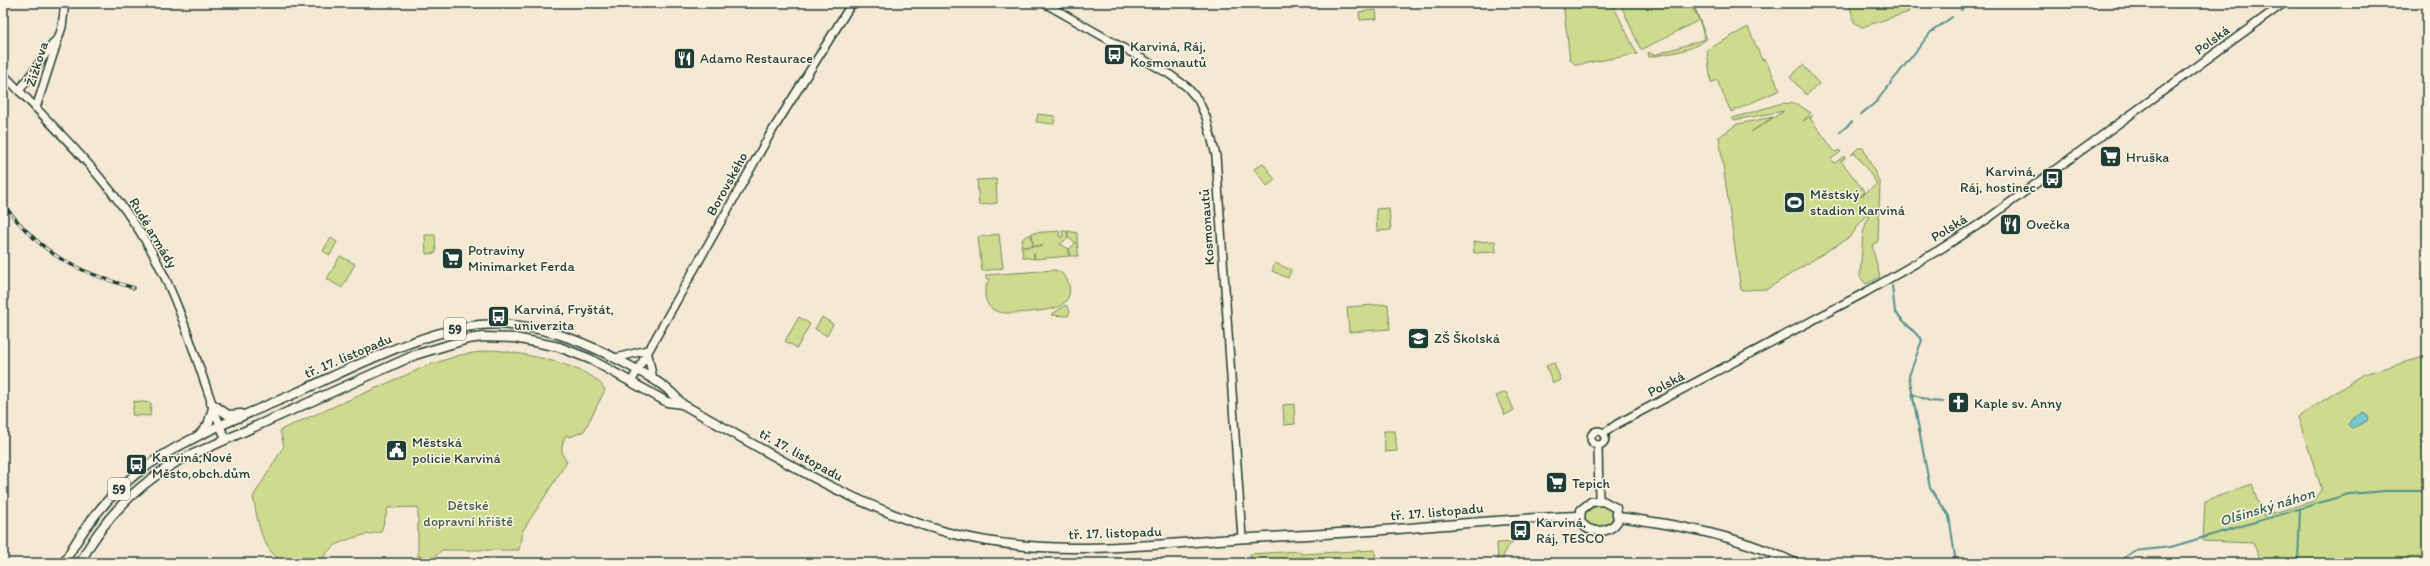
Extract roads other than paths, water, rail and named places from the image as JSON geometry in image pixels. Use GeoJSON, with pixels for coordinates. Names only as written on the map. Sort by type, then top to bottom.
{"type":"FeatureCollection","features":[{"type":"Feature","properties":{"kind":"main road","name":"tř. 17. listopadu"},"geometry":{"type":"LineString","coordinates":[[64,563],[88,524],[120,488],[154,461],[220,426],[414,342],[463,327],[481,325],[513,326],[562,334],[616,358],[653,379],[672,391],[682,404]]}},
{"type":"Feature","properties":{"kind":"main road","name":"tř. 17. listopadu"},"geometry":{"type":"LineString","coordinates":[[80,563],[105,523],[138,490],[178,461],[225,438],[415,355],[468,339],[490,337],[516,338],[559,347],[590,360],[667,402],[682,404],[862,502],[946,532],[1012,545],[1077,548],[1142,547],[1242,538],[1579,516]]}},
{"type":"Feature","properties":{"kind":"main road"},"geometry":{"type":"LineString","coordinates":[[196,438],[208,425],[212,406],[221,412],[233,416],[268,401],[278,401]]}},
{"type":"Feature","properties":{"kind":"main road"},"geometry":{"type":"LineString","coordinates":[[1598,501],[1607,501],[1614,505],[1619,517],[1613,526],[1598,532],[1584,526],[1579,516],[1585,506],[1598,501]]}},
{"type":"Feature","properties":{"kind":"main road"},"geometry":{"type":"LineString","coordinates":[[1619,517],[1671,524],[1712,533],[1751,545],[1795,563]]}},
{"type":"Feature","properties":{"kind":"street","name":"Žižkova"},"geometry":{"type":"LineString","coordinates":[[36,108],[62,27],[65,3]]}},
{"type":"Feature","properties":{"kind":"street","name":"Borovského"},"geometry":{"type":"LineString","coordinates":[[631,382],[647,350],[769,136],[852,3]]}},
{"type":"Feature","properties":{"kind":"street","name":"Kosmonautů"},"geometry":{"type":"LineString","coordinates":[[1044,3],[1178,80],[1198,100],[1206,117],[1216,156],[1242,538]]}},
{"type":"Feature","properties":{"kind":"street","name":"Polská"},"geometry":{"type":"LineString","coordinates":[[1603,434],[1617,424],[1874,287],[1952,242],[1986,220],[2284,3]]}},
{"type":"Feature","properties":{"kind":"street","name":"Žižkova"},"geometry":{"type":"LineString","coordinates":[[19,91],[52,47],[62,27]]}},
{"type":"Feature","properties":{"kind":"street","name":"Rudé armády"},"geometry":{"type":"LineString","coordinates":[[3,74],[69,141],[105,182],[151,250],[183,319],[212,406],[225,438]]}},
{"type":"Feature","properties":{"kind":"street"},"geometry":{"type":"LineString","coordinates":[[616,358],[647,350],[653,379]]}},
{"type":"Feature","properties":{"kind":"street"},"geometry":{"type":"LineString","coordinates":[[1596,432],[1603,434],[1604,440],[1598,445],[1593,442],[1592,436],[1596,432]]}},
{"type":"Feature","properties":{"kind":"street"},"geometry":{"type":"LineString","coordinates":[[1598,445],[1598,501]]}},
{"type":"Feature","properties":{"kind":"water"},"geometry":{"type":"Polygon","coordinates":[[[2363,412],[2368,415],[2369,420],[2352,428],[2348,425],[2351,420],[2363,412]]]}},
{"type":"Feature","properties":{"kind":"waterway"},"geometry":{"type":"LineString","coordinates":[[1961,10],[1972,3]]}},
{"type":"Feature","properties":{"kind":"waterway"},"geometry":{"type":"LineString","coordinates":[[1860,115],[1876,102],[1931,32],[1952,17]]}},
{"type":"Feature","properties":{"kind":"waterway"},"geometry":{"type":"LineString","coordinates":[[1840,132],[1852,122]]}},
{"type":"Feature","properties":{"kind":"waterway"},"geometry":{"type":"LineString","coordinates":[[1892,286],[1895,312],[1922,340],[1909,376],[1930,488],[1949,516],[1956,563]]}},
{"type":"Feature","properties":{"kind":"waterway"},"geometry":{"type":"LineString","coordinates":[[1912,394],[1930,401],[1943,402]]}},
{"type":"Feature","properties":{"kind":"waterway","name":"Olšinský náhon"},"geometry":{"type":"LineString","coordinates":[[2118,563],[2134,551],[2171,547],[2349,494],[2386,491],[2427,491]]}},
{"type":"Feature","properties":{"kind":"waterway"},"geometry":{"type":"LineString","coordinates":[[2298,563],[2300,509]]}},
{"type":"Feature","properties":{"kind":"railway"},"geometry":{"type":"LineString","coordinates":[[3,204],[32,236],[60,258],[93,274],[134,288]]}},
{"type":"Feature","properties":{"kind":"place","name":"Karviná, Ráj, Kosmonautů"},"geometry":{"type":"Point","coordinates":[1115,54]}},
{"type":"Feature","properties":{"kind":"place","name":"Adamo Restaurace"},"geometry":{"type":"Point","coordinates":[685,58]}},
{"type":"Feature","properties":{"kind":"place","name":"Hruška"},"geometry":{"type":"Point","coordinates":[2111,157]}},
{"type":"Feature","properties":{"kind":"place","name":"Karviná, Ráj, hostinec"},"geometry":{"type":"Point","coordinates":[2052,179]}},
{"type":"Feature","properties":{"kind":"place","name":"Městský stadion Karviná"},"geometry":{"type":"Point","coordinates":[1795,202]}},
{"type":"Feature","properties":{"kind":"place","name":"Ovečka"},"geometry":{"type":"Point","coordinates":[2010,224]}},
{"type":"Feature","properties":{"kind":"place","name":"Potraviny Minimarket Ferda"},"geometry":{"type":"Point","coordinates":[453,258]}},
{"type":"Feature","properties":{"kind":"place","name":"Karviná, Fryštát, univerzita"},"geometry":{"type":"Point","coordinates":[499,317]}},
{"type":"Feature","properties":{"kind":"place","name":"ZŠ Školská"},"geometry":{"type":"Point","coordinates":[1419,338]}},
{"type":"Feature","properties":{"kind":"place","name":"Kaple sv. Anny"},"geometry":{"type":"Point","coordinates":[1958,403]}},
{"type":"Feature","properties":{"kind":"place","name":"Městská policie Karviná"},"geometry":{"type":"Point","coordinates":[397,450]}},
{"type":"Feature","properties":{"kind":"place","name":"Karviná,Nové Město,obch.dům"},"geometry":{"type":"Point","coordinates":[136,465]}},
{"type":"Feature","properties":{"kind":"place","name":"Tepich"},"geometry":{"type":"Point","coordinates":[1556,483]}},
{"type":"Feature","properties":{"kind":"place","name":"Karviná, Ráj, TESCO"},"geometry":{"type":"Point","coordinates":[1521,530]}},
{"type":"Feature","properties":{"kind":"park label","name":"Dětské dopravní hřiště"},"geometry":{"type":"Point","coordinates":[468,514]}}]}
